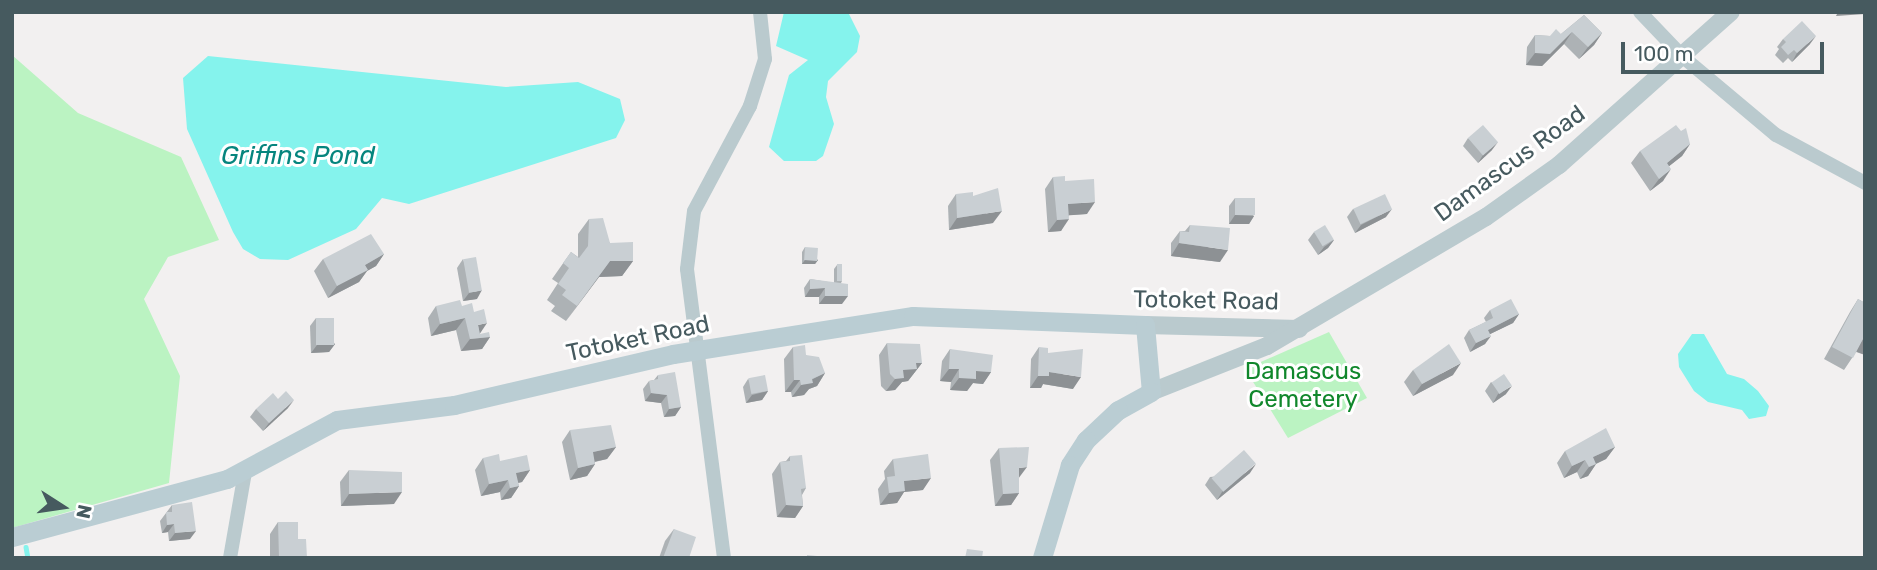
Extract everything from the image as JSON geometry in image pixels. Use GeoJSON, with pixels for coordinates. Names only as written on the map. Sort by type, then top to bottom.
{"type":"FeatureCollection","features":[{"type":"Feature","properties":{"kind":"main road","name":"Totoket Road"},"geometry":{"type":"LineString","coordinates":[[12,537],[245,472],[308,432],[337,420],[454,405],[696,350],[913,316],[1145,325]]}},
{"type":"Feature","properties":{"kind":"main road"},"geometry":{"type":"LineString","coordinates":[[1042,558],[1070,465],[1086,440],[1118,410],[1151,392],[1145,325]]}},
{"type":"Feature","properties":{"kind":"street"},"geometry":{"type":"LineString","coordinates":[[724,558],[687,269],[694,211],[750,106],[765,59],[760,12]]}},
{"type":"Feature","properties":{"kind":"street"},"geometry":{"type":"LineString","coordinates":[[1640,12],[1683,57],[1776,135],[1865,183]]}},
{"type":"Feature","properties":{"kind":"street","name":"Damascus Road"},"geometry":{"type":"LineString","coordinates":[[1151,392],[1243,356],[1299,328],[1474,224],[1559,166],[1731,12]]}},
{"type":"Feature","properties":{"kind":"street","name":"Totoket Road"},"geometry":{"type":"LineString","coordinates":[[1145,325],[1299,328]]}},
{"type":"Feature","properties":{"kind":"street"},"geometry":{"type":"LineString","coordinates":[[230,558],[245,472]]}},
{"type":"Feature","properties":{"kind":"green space"},"geometry":{"type":"Polygon","coordinates":[[[12,55],[78,113],[181,157],[219,240],[168,257],[144,299],[180,376],[169,483],[12,528],[12,55]]]}},
{"type":"Feature","properties":{"kind":"green space","name":"Damascus Cemetery"},"geometry":{"type":"Polygon","coordinates":[[[1329,332],[1367,398],[1288,438],[1245,369],[1329,332]]]}},
{"type":"Feature","properties":{"kind":"water"},"geometry":{"type":"Polygon","coordinates":[[[784,12],[848,12],[860,36],[857,52],[828,81],[826,97],[834,124],[823,156],[816,161],[784,161],[769,147],[789,75],[808,60],[776,46],[784,12]]]}},
{"type":"Feature","properties":{"kind":"water","name":"Griffins Pond"},"geometry":{"type":"Polygon","coordinates":[[[208,56],[506,87],[578,82],[620,99],[625,120],[616,138],[409,204],[382,198],[356,229],[288,260],[260,259],[243,249],[233,232],[187,129],[183,78],[208,56]]]}},
{"type":"Feature","properties":{"kind":"water"},"geometry":{"type":"Polygon","coordinates":[[[1692,334],[1704,334],[1727,374],[1744,379],[1758,391],[1769,406],[1766,416],[1749,419],[1742,410],[1708,402],[1694,391],[1679,367],[1678,354],[1692,334]]]}},
{"type":"Feature","properties":{"kind":"building"},"geometry":{"type":"Polygon","coordinates":[[[1584,15],[1602,33],[1588,47],[1572,32],[1550,54],[1535,53],[1535,35],[1550,36],[1556,29],[1561,34],[1584,15]]]}},
{"type":"Feature","properties":{"kind":"building"},"geometry":{"type":"Polygon","coordinates":[[[1802,21],[1816,36],[1797,53],[1794,50],[1788,55],[1781,47],[1786,42],[1783,39],[1802,21]]]}},
{"type":"Feature","properties":{"kind":"building"},"geometry":{"type":"Polygon","coordinates":[[[1483,125],[1498,142],[1483,155],[1468,138],[1483,125]]]}},
{"type":"Feature","properties":{"kind":"building"},"geometry":{"type":"Polygon","coordinates":[[[1676,125],[1681,131],[1686,128],[1690,144],[1667,163],[1671,169],[1659,179],[1640,151],[1676,125]]]}},
{"type":"Feature","properties":{"kind":"building"},"geometry":{"type":"Polygon","coordinates":[[[1065,176],[1065,181],[1094,179],[1095,202],[1068,204],[1069,219],[1057,220],[1053,177],[1065,176]]]}},
{"type":"Feature","properties":{"kind":"building"},"geometry":{"type":"Polygon","coordinates":[[[998,188],[1002,211],[957,218],[956,194],[973,192],[973,196],[998,188]]]}},
{"type":"Feature","properties":{"kind":"building"},"geometry":{"type":"Polygon","coordinates":[[[1385,194],[1392,209],[1360,224],[1353,209],[1385,194]]]}},
{"type":"Feature","properties":{"kind":"building"},"geometry":{"type":"Polygon","coordinates":[[[1235,198],[1255,198],[1255,215],[1235,215],[1235,198]]]}},
{"type":"Feature","properties":{"kind":"building"},"geometry":{"type":"Polygon","coordinates":[[[603,218],[610,243],[633,242],[633,261],[610,261],[577,306],[562,295],[566,290],[558,284],[569,268],[563,263],[571,252],[579,258],[588,246],[589,219],[603,218]]]}},
{"type":"Feature","properties":{"kind":"building"},"geometry":{"type":"Polygon","coordinates":[[[1190,225],[1230,228],[1228,250],[1179,243],[1180,231],[1189,232],[1190,225]]]}},
{"type":"Feature","properties":{"kind":"building"},"geometry":{"type":"Polygon","coordinates":[[[1325,225],[1334,240],[1323,246],[1314,232],[1325,225]]]}},
{"type":"Feature","properties":{"kind":"building"},"geometry":{"type":"Polygon","coordinates":[[[371,234],[384,254],[365,265],[368,270],[337,286],[323,259],[371,234]]]}},
{"type":"Feature","properties":{"kind":"building"},"geometry":{"type":"Polygon","coordinates":[[[805,247],[818,248],[817,261],[804,260],[805,247]]]}},
{"type":"Feature","properties":{"kind":"building"},"geometry":{"type":"Polygon","coordinates":[[[476,257],[482,290],[469,293],[463,259],[476,257]]]}},
{"type":"Feature","properties":{"kind":"building"},"geometry":{"type":"Polygon","coordinates":[[[837,264],[842,264],[842,281],[837,281],[837,264]]]}},
{"type":"Feature","properties":{"kind":"building"},"geometry":{"type":"Polygon","coordinates":[[[810,279],[848,284],[848,296],[825,296],[825,288],[810,289],[810,279]]]}},
{"type":"Feature","properties":{"kind":"building"},"geometry":{"type":"Polygon","coordinates":[[[1511,299],[1519,314],[1488,330],[1491,336],[1476,343],[1469,330],[1493,318],[1490,310],[1511,299]]]}},
{"type":"Feature","properties":{"kind":"building"},"geometry":{"type":"Polygon","coordinates":[[[1858,299],[1865,303],[1865,340],[1863,339],[1853,358],[1832,347],[1858,299]]]}},
{"type":"Feature","properties":{"kind":"building"},"geometry":{"type":"Polygon","coordinates":[[[460,300],[462,306],[472,303],[474,312],[484,309],[487,323],[478,325],[480,334],[489,332],[490,337],[470,339],[465,318],[440,324],[436,306],[460,300]]]}},
{"type":"Feature","properties":{"kind":"building"},"geometry":{"type":"Polygon","coordinates":[[[316,318],[334,318],[334,345],[316,345],[316,318]]]}},
{"type":"Feature","properties":{"kind":"building"},"geometry":{"type":"Polygon","coordinates":[[[887,343],[920,344],[922,363],[916,363],[917,369],[903,370],[904,378],[895,379],[890,374],[887,343]]]}},
{"type":"Feature","properties":{"kind":"building"},"geometry":{"type":"Polygon","coordinates":[[[1449,344],[1461,363],[1422,384],[1413,370],[1449,344]]]}},
{"type":"Feature","properties":{"kind":"building"},"geometry":{"type":"Polygon","coordinates":[[[805,345],[806,355],[819,357],[825,373],[812,379],[813,383],[801,385],[800,380],[794,380],[793,347],[805,345]]]}},
{"type":"Feature","properties":{"kind":"building"},"geometry":{"type":"Polygon","coordinates":[[[1039,347],[1048,348],[1048,353],[1083,349],[1081,377],[1049,372],[1049,376],[1038,376],[1039,347]]]}},
{"type":"Feature","properties":{"kind":"building"},"geometry":{"type":"Polygon","coordinates":[[[950,349],[993,355],[991,372],[976,371],[976,379],[959,378],[959,369],[949,369],[950,349]]]}},
{"type":"Feature","properties":{"kind":"building"},"geometry":{"type":"Polygon","coordinates":[[[675,372],[681,407],[669,409],[667,395],[651,393],[649,381],[658,379],[658,375],[675,372]]]}},
{"type":"Feature","properties":{"kind":"building"},"geometry":{"type":"Polygon","coordinates":[[[1504,374],[1512,386],[1499,394],[1492,382],[1504,374]]]}},
{"type":"Feature","properties":{"kind":"building"},"geometry":{"type":"Polygon","coordinates":[[[765,375],[768,391],[751,394],[748,378],[765,375]]]}},
{"type":"Feature","properties":{"kind":"building"},"geometry":{"type":"Polygon","coordinates":[[[286,391],[294,400],[269,423],[256,409],[273,393],[278,399],[286,391]]]}},
{"type":"Feature","properties":{"kind":"building"},"geometry":{"type":"Polygon","coordinates":[[[611,425],[616,447],[593,452],[595,464],[578,468],[570,430],[611,425]]]}},
{"type":"Feature","properties":{"kind":"building"},"geometry":{"type":"Polygon","coordinates":[[[1606,428],[1615,447],[1593,457],[1596,464],[1589,467],[1585,460],[1572,466],[1565,451],[1606,428]]]}},
{"type":"Feature","properties":{"kind":"building"},"geometry":{"type":"Polygon","coordinates":[[[1029,447],[1027,467],[1019,468],[1019,493],[1003,494],[999,448],[1029,447]]]}},
{"type":"Feature","properties":{"kind":"building"},"geometry":{"type":"Polygon","coordinates":[[[1244,450],[1256,464],[1223,492],[1212,478],[1244,450]]]}},
{"type":"Feature","properties":{"kind":"building"},"geometry":{"type":"Polygon","coordinates":[[[499,454],[500,461],[527,455],[530,470],[516,473],[519,486],[510,488],[508,480],[489,484],[483,458],[499,454]]]}},
{"type":"Feature","properties":{"kind":"building"},"geometry":{"type":"Polygon","coordinates":[[[928,454],[931,478],[904,481],[905,491],[889,493],[887,477],[895,476],[893,459],[928,454]]]}},
{"type":"Feature","properties":{"kind":"building"},"geometry":{"type":"Polygon","coordinates":[[[802,455],[806,488],[801,489],[803,506],[786,505],[780,462],[790,461],[790,456],[802,455]]]}},
{"type":"Feature","properties":{"kind":"building"},"geometry":{"type":"Polygon","coordinates":[[[349,470],[402,472],[402,492],[349,494],[349,470]]]}},
{"type":"Feature","properties":{"kind":"building"},"geometry":{"type":"Polygon","coordinates":[[[192,502],[196,531],[175,533],[174,524],[167,525],[166,512],[172,512],[172,505],[192,502]]]}},
{"type":"Feature","properties":{"kind":"building"},"geometry":{"type":"Polygon","coordinates":[[[278,522],[298,522],[298,539],[306,539],[307,558],[279,558],[278,522]]]}},
{"type":"Feature","properties":{"kind":"building"},"geometry":{"type":"Polygon","coordinates":[[[674,529],[696,537],[689,558],[663,558],[674,529]]]}},
{"type":"Feature","properties":{"kind":"building"},"geometry":{"type":"Polygon","coordinates":[[[967,549],[983,551],[982,558],[965,558],[967,549]]]}},
{"type":"Feature","properties":{"kind":"building"},"geometry":{"type":"Polygon","coordinates":[[[807,555],[827,557],[827,558],[807,558],[807,555]]]}},
{"type":"Feature","properties":{"kind":"waterway"},"geometry":{"type":"LineString","coordinates":[[26,547],[28,558]]}}]}
